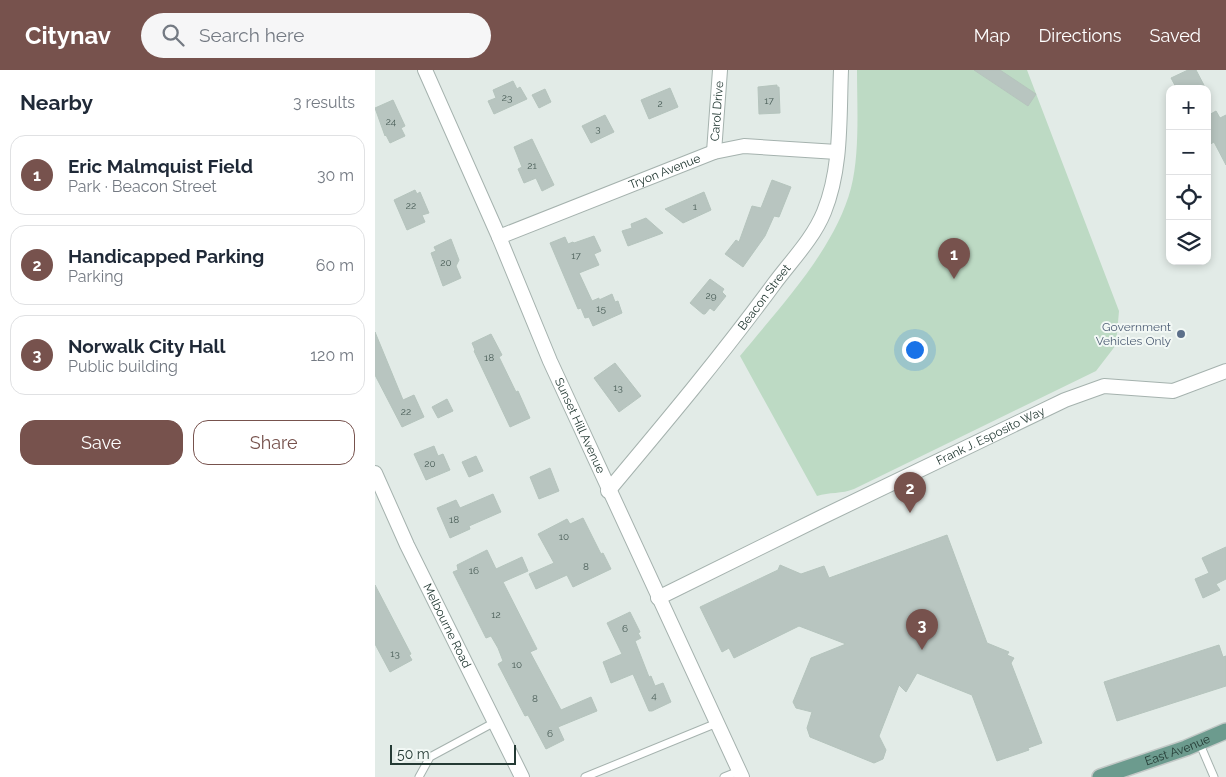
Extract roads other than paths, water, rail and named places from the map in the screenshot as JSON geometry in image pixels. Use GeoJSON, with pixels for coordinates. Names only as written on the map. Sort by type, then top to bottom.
{"type":"FeatureCollection","features":[{"type":"Feature","properties":{"kind":"main road","name":"East Avenue"},"geometry":{"type":"LineString","coordinates":[[1103,776],[1126,773],[1226,731]]}},
{"type":"Feature","properties":{"kind":"street","name":"Sunset Hill Avenue"},"geometry":{"type":"LineString","coordinates":[[425,70],[608,491],[741,774]]}},
{"type":"Feature","properties":{"kind":"street","name":"Carol Drive"},"geometry":{"type":"LineString","coordinates":[[714,152],[720,70]]}},
{"type":"Feature","properties":{"kind":"street","name":"Beacon Street"},"geometry":{"type":"LineString","coordinates":[[608,491],[733,340],[808,241],[823,213],[832,187],[837,152],[841,70]]}},
{"type":"Feature","properties":{"kind":"street","name":"Tryon Avenue"},"geometry":{"type":"LineString","coordinates":[[499,237],[714,152],[744,146],[837,152]]}},
{"type":"Feature","properties":{"kind":"street","name":"Frank J. Esposito Way"},"geometry":{"type":"LineString","coordinates":[[658,598],[831,512],[1065,400],[1104,386],[1173,391],[1226,371]]}},
{"type":"Feature","properties":{"kind":"street","name":"Melbourne Road"},"geometry":{"type":"LineString","coordinates":[[375,473],[407,545],[522,777]]}},
{"type":"Feature","properties":{"kind":"lane"},"geometry":{"type":"LineString","coordinates":[[419,777],[430,757],[495,722]]}},
{"type":"Feature","properties":{"kind":"lane"},"geometry":{"type":"LineString","coordinates":[[585,777],[717,723]]}},
{"type":"Feature","properties":{"kind":"lane"},"geometry":{"type":"LineString","coordinates":[[1199,742],[1214,777]]}},
{"type":"Feature","properties":{"kind":"lane"},"geometry":{"type":"LineString","coordinates":[[724,777],[741,774]]}},
{"type":"Feature","properties":{"kind":"place","name":"Eric Malmquist Field"},"geometry":{"type":"Point","coordinates":[954,279]}},
{"type":"Feature","properties":{"kind":"place","name":"Government Vehicles Only"},"geometry":{"type":"Point","coordinates":[1181,334]}},
{"type":"Feature","properties":{"kind":"place","name":"Handicapped Parking"},"geometry":{"type":"Point","coordinates":[910,513]}},
{"type":"Feature","properties":{"kind":"place","name":"Norwalk City Hall"},"geometry":{"type":"Point","coordinates":[922,650]}}]}
